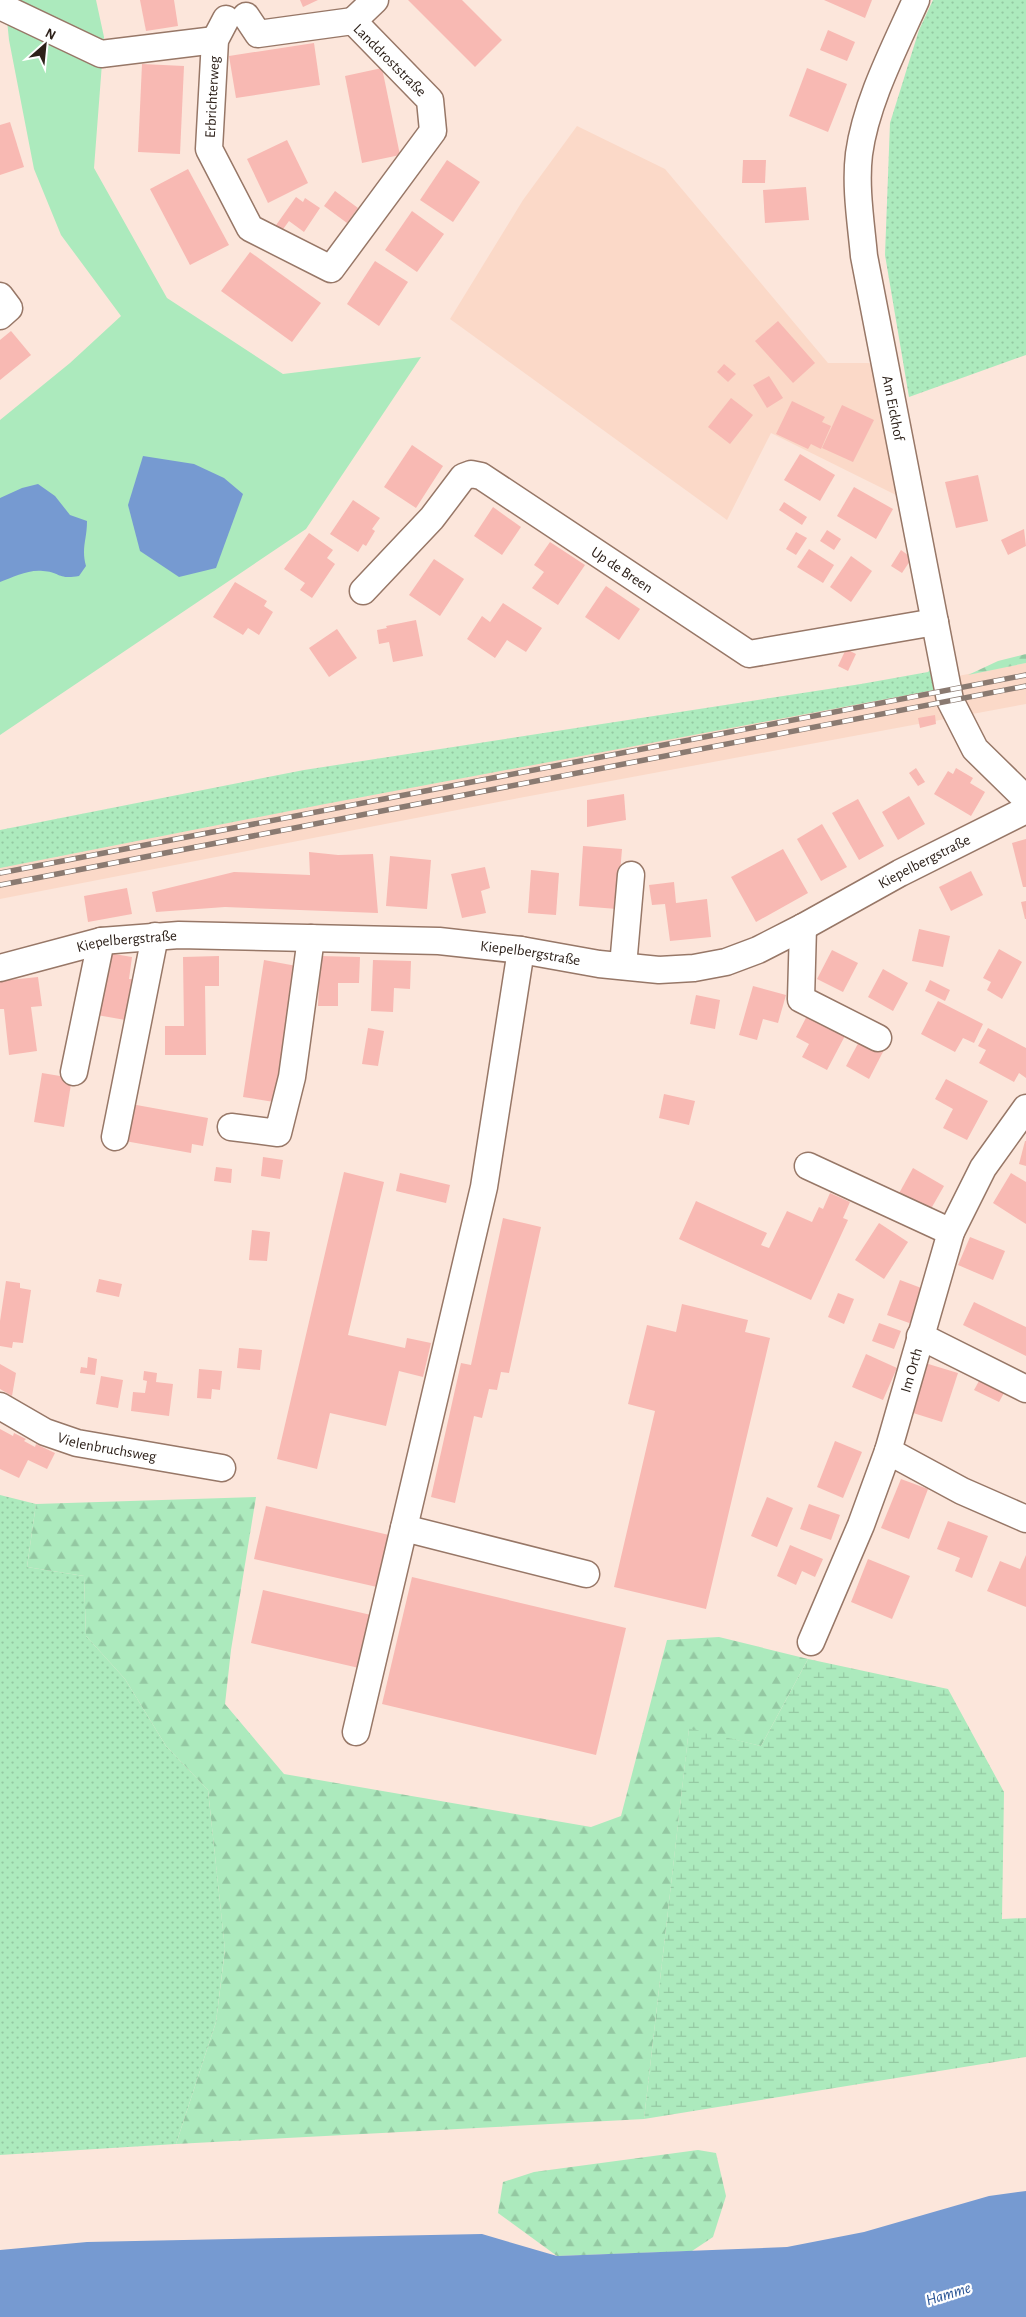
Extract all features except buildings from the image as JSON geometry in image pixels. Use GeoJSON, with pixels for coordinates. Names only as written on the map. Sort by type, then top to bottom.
{"type":"FeatureCollection","features":[{"type":"Feature","properties":{"kind":"street"},"geometry":{"type":"LineString","coordinates":[[353,21],[375,0]]}},
{"type":"Feature","properties":{"kind":"street","name":"Am Eickhof"},"geometry":{"type":"LineString","coordinates":[[916,0],[886,67],[869,115],[859,153],[858,194],[864,256],[950,700],[976,749],[1026,799]]}},
{"type":"Feature","properties":{"kind":"street"},"geometry":{"type":"LineString","coordinates":[[0,6],[101,54],[231,15]]}},
{"type":"Feature","properties":{"kind":"street","name":"Landdroststraße"},"geometry":{"type":"LineString","coordinates":[[231,15],[258,34],[353,21],[430,100],[433,131],[331,269]]}},
{"type":"Feature","properties":{"kind":"street","name":"Erbrichterweg"},"geometry":{"type":"LineString","coordinates":[[231,15],[209,149],[250,228],[331,269]]}},
{"type":"Feature","properties":{"kind":"street"},"geometry":{"type":"LineString","coordinates":[[0,296],[9,308],[0,316]]}},
{"type":"Feature","properties":{"kind":"street","name":"Up de Breen"},"geometry":{"type":"LineString","coordinates":[[363,592],[432,518],[463,477],[471,474],[481,476],[749,654],[935,622]]}},
{"type":"Feature","properties":{"kind":"street","name":"Kiepelbergstraße"},"geometry":{"type":"LineString","coordinates":[[0,968],[101,940],[179,935],[439,941],[521,950],[598,964],[668,969],[694,968],[726,962],[758,950],[900,873],[1026,810]]}},
{"type":"Feature","properties":{"kind":"street"},"geometry":{"type":"LineString","coordinates":[[624,966],[631,875]]}},
{"type":"Feature","properties":{"kind":"street"},"geometry":{"type":"LineString","coordinates":[[803,927],[801,999],[878,1038]]}},
{"type":"Feature","properties":{"kind":"street"},"geometry":{"type":"LineString","coordinates":[[114,1137],[155,936]]}},
{"type":"Feature","properties":{"kind":"street"},"geometry":{"type":"LineString","coordinates":[[232,1127],[278,1133],[292,1077],[311,938]]}},
{"type":"Feature","properties":{"kind":"street"},"geometry":{"type":"LineString","coordinates":[[74,1072],[101,940]]}},
{"type":"Feature","properties":{"kind":"street"},"geometry":{"type":"LineString","coordinates":[[356,1732],[484,1187],[521,950]]}},
{"type":"Feature","properties":{"kind":"street","name":"Im Orth"},"geometry":{"type":"LineString","coordinates":[[811,1642],[861,1525],[888,1451],[950,1232],[983,1168],[1026,1108]]}},
{"type":"Feature","properties":{"kind":"street"},"geometry":{"type":"LineString","coordinates":[[808,1166],[950,1232]]}},
{"type":"Feature","properties":{"kind":"street"},"geometry":{"type":"LineString","coordinates":[[920,1336],[1026,1389]]}},
{"type":"Feature","properties":{"kind":"street","name":"Vielenbruchsweg"},"geometry":{"type":"LineString","coordinates":[[0,1406],[45,1432],[77,1443],[222,1468]]}},
{"type":"Feature","properties":{"kind":"street"},"geometry":{"type":"LineString","coordinates":[[888,1451],[962,1490],[1026,1519]]}},
{"type":"Feature","properties":{"kind":"street"},"geometry":{"type":"LineString","coordinates":[[404,1528],[586,1574]]}},
{"type":"Feature","properties":{"kind":"shaded area"},"geometry":{"type":"Polygon","coordinates":[[[577,126],[665,169],[828,363],[873,363],[902,498],[771,433],[727,520],[450,319],[523,200],[577,126]]]}},
{"type":"Feature","properties":{"kind":"shaded area"},"geometry":{"type":"Polygon","coordinates":[[[1026,663],[1026,704],[519,798],[0,899],[0,859],[1026,663]]]}},
{"type":"Feature","properties":{"kind":"green space"},"geometry":{"type":"Polygon","coordinates":[[[5,0],[96,0],[104,37],[94,168],[167,298],[283,374],[421,357],[306,529],[0,735],[0,420],[70,363],[121,316],[61,235],[34,169],[9,40],[5,0]]]}},
{"type":"Feature","properties":{"kind":"green space"},"geometry":{"type":"Polygon","coordinates":[[[933,0],[1026,0],[1026,355],[909,397],[885,255],[890,123],[919,30],[933,0]]]}},
{"type":"Feature","properties":{"kind":"green space"},"geometry":{"type":"Polygon","coordinates":[[[1026,654],[1026,663],[968,675],[998,661],[1026,654]]]}},
{"type":"Feature","properties":{"kind":"green space"},"geometry":{"type":"Polygon","coordinates":[[[932,668],[936,679],[934,690],[325,804],[0,868],[0,830],[304,770],[861,684],[928,672],[932,668]]]}},
{"type":"Feature","properties":{"kind":"green space"},"geometry":{"type":"Polygon","coordinates":[[[0,1495],[36,1504],[27,1567],[84,1576],[86,1636],[125,1679],[166,1746],[208,1790],[225,1949],[216,2022],[176,2144],[0,2155],[0,1495]]]}},
{"type":"Feature","properties":{"kind":"green space"},"geometry":{"type":"Polygon","coordinates":[[[256,1497],[231,1650],[225,1704],[284,1774],[591,1827],[621,1816],[667,1640],[719,1637],[808,1659],[761,1746],[689,1729],[644,2119],[176,2144],[216,2022],[225,1950],[208,1790],[166,1746],[125,1679],[86,1636],[84,1576],[27,1567],[36,1504],[256,1497]]]}},
{"type":"Feature","properties":{"kind":"green space"},"geometry":{"type":"Polygon","coordinates":[[[808,1659],[948,1689],[1004,1792],[1002,1919],[1026,1918],[1026,2057],[644,2119],[689,1728],[761,1746],[808,1659]]]}},
{"type":"Feature","properties":{"kind":"green space"},"geometry":{"type":"Polygon","coordinates":[[[698,2150],[716,2153],[726,2196],[713,2237],[692,2251],[557,2256],[498,2213],[503,2182],[534,2172],[698,2150]]]}},
{"type":"Feature","properties":{"kind":"water"},"geometry":{"type":"Polygon","coordinates":[[[143,456],[194,464],[224,478],[243,494],[216,568],[179,577],[140,551],[128,505],[143,456]]]}},
{"type":"Feature","properties":{"kind":"water"},"geometry":{"type":"Polygon","coordinates":[[[38,484],[55,496],[70,515],[87,521],[84,549],[86,566],[79,576],[67,577],[49,572],[32,571],[0,582],[0,498],[22,488],[38,484]]]}},
{"type":"Feature","properties":{"kind":"water","name":"Hamme"},"geometry":{"type":"Polygon","coordinates":[[[1026,2191],[1026,2317],[0,2317],[0,2250],[87,2242],[482,2234],[557,2256],[787,2247],[864,2232],[989,2196],[1026,2191]]]}},
{"type":"Feature","properties":{"kind":"railway"},"geometry":{"type":"LineString","coordinates":[[0,873],[1026,675]]}},
{"type":"Feature","properties":{"kind":"railway"},"geometry":{"type":"LineString","coordinates":[[0,885],[1026,686]]}}]}
